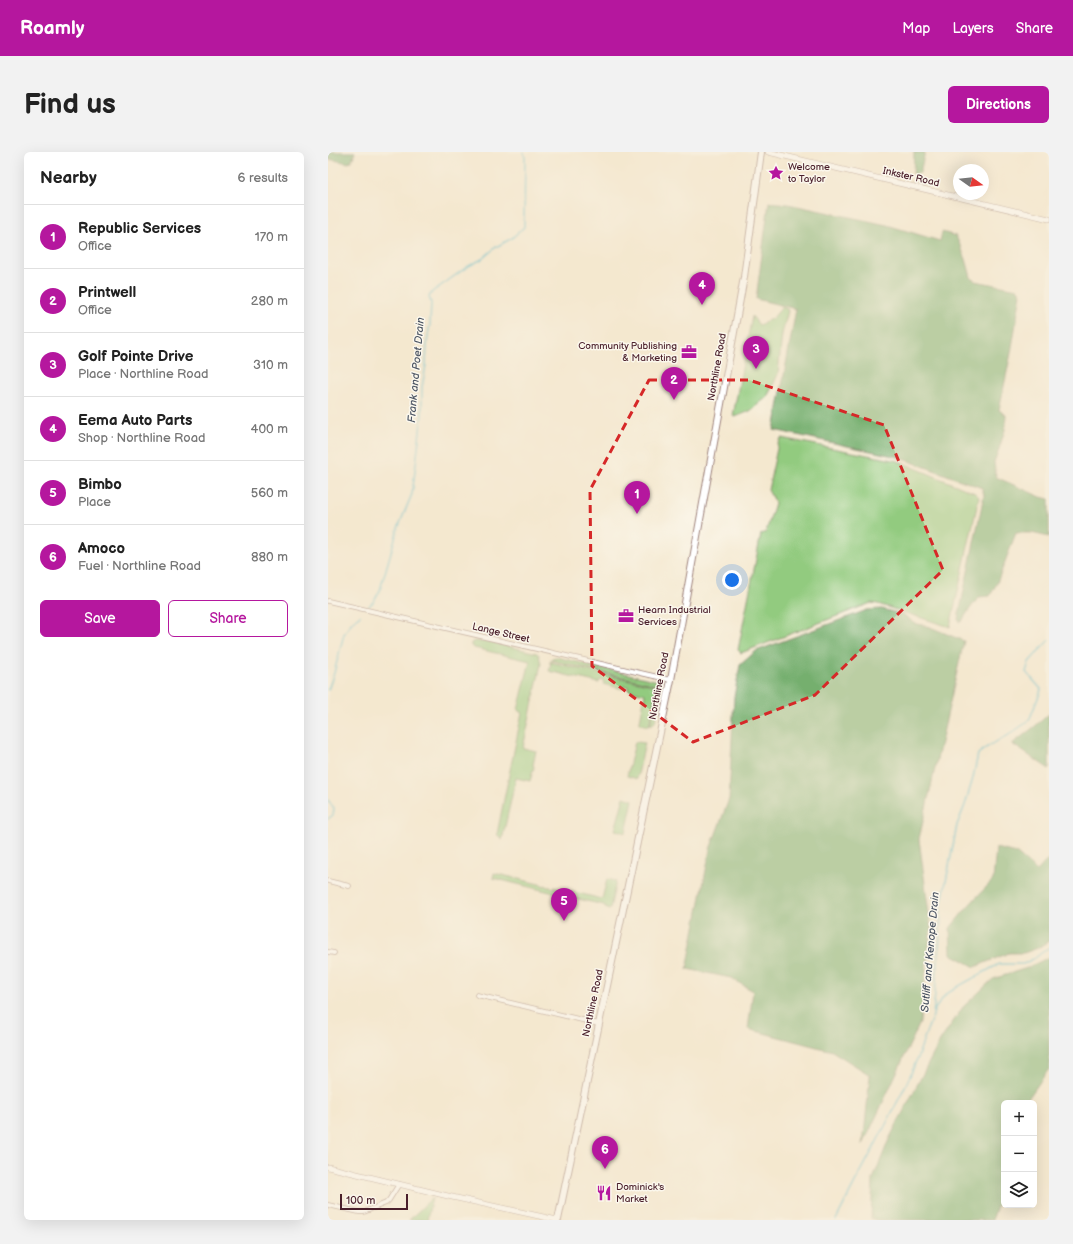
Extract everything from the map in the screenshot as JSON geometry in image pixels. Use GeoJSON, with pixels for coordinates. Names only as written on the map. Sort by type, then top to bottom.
{"type":"FeatureCollection","features":[{"type":"Feature","properties":{"kind":"main road","name":"Northline Road"},"geometry":{"type":"LineString","coordinates":[[557,1220],[671,680],[744,277],[761,152]]}},
{"type":"Feature","properties":{"kind":"street","name":"Inkster Road"},"geometry":{"type":"LineString","coordinates":[[768,152],[1049,219]]}},
{"type":"Feature","properties":{"kind":"street","name":"Lange Street"},"geometry":{"type":"LineString","coordinates":[[328,601],[671,680]]}},
{"type":"Feature","properties":{"kind":"street"},"geometry":{"type":"LineString","coordinates":[[328,881],[349,886]]}},
{"type":"Feature","properties":{"kind":"street"},"geometry":{"type":"LineString","coordinates":[[328,952],[334,953]]}},
{"type":"Feature","properties":{"kind":"street"},"geometry":{"type":"LineString","coordinates":[[477,995],[598,1024]]}},
{"type":"Feature","properties":{"kind":"street"},"geometry":{"type":"LineString","coordinates":[[328,1167],[452,1197],[557,1220]]}},
{"type":"Feature","properties":{"kind":"street"},"geometry":{"type":"LineString","coordinates":[[328,1205],[364,1212],[389,1200],[398,1184]]}},
{"type":"Feature","properties":{"kind":"highlighted area"},"geometry":{"type":"Polygon","coordinates":[[[649,380],[749,380],[884,425],[943,570],[815,695],[693,742],[592,666],[590,490],[649,380]]]}},
{"type":"Feature","properties":{"kind":"green space"},"geometry":{"type":"Polygon","coordinates":[[[328,152],[355,152],[349,163],[328,159],[328,152]]]}},
{"type":"Feature","properties":{"kind":"green space"},"geometry":{"type":"Polygon","coordinates":[[[914,152],[925,152],[920,173],[913,174],[914,152]]]}},
{"type":"Feature","properties":{"kind":"green space"},"geometry":{"type":"Polygon","coordinates":[[[769,202],[788,204],[887,225],[940,241],[942,232],[956,236],[966,259],[971,277],[975,281],[1018,289],[1021,294],[999,410],[1006,415],[1005,430],[994,462],[996,477],[1041,497],[1049,499],[1049,537],[1031,533],[1016,533],[997,583],[990,596],[979,597],[962,621],[959,622],[958,619],[984,495],[982,488],[898,457],[774,430],[796,309],[756,299],[769,202]]]}},
{"type":"Feature","properties":{"kind":"green space"},"geometry":{"type":"Polygon","coordinates":[[[782,307],[788,311],[782,334],[778,374],[767,397],[750,411],[735,417],[733,416],[752,316],[759,325],[773,318],[782,307]]]}},
{"type":"Feature","properties":{"kind":"green space"},"geometry":{"type":"Polygon","coordinates":[[[781,438],[898,461],[975,493],[979,497],[950,627],[871,603],[741,653],[738,650],[761,534],[766,532],[775,503],[768,490],[778,444],[781,438]]]}},
{"type":"Feature","properties":{"kind":"green space"},"geometry":{"type":"Polygon","coordinates":[[[882,609],[904,615],[914,623],[930,627],[964,641],[919,839],[931,928],[920,1023],[863,1145],[870,1075],[832,1051],[748,1029],[753,991],[731,978],[687,969],[710,849],[729,799],[734,697],[740,665],[756,651],[867,610],[882,609]]]}},
{"type":"Feature","properties":{"kind":"green space"},"geometry":{"type":"Polygon","coordinates":[[[474,641],[487,641],[537,653],[541,664],[523,748],[536,751],[533,765],[534,767],[530,781],[516,778],[502,840],[497,834],[522,712],[518,710],[530,661],[474,648],[471,646],[471,643],[474,641]]]}},
{"type":"Feature","properties":{"kind":"green space"},"geometry":{"type":"Polygon","coordinates":[[[556,657],[658,681],[657,685],[550,660],[556,657]]]}},
{"type":"Feature","properties":{"kind":"green space"},"geometry":{"type":"Polygon","coordinates":[[[550,662],[657,686],[649,726],[640,724],[645,694],[628,690],[629,687],[624,686],[623,689],[603,684],[604,681],[600,680],[599,683],[549,671],[550,662]]]}},
{"type":"Feature","properties":{"kind":"green space"},"geometry":{"type":"Polygon","coordinates":[[[659,682],[662,688],[655,722],[650,726],[659,682]]]}},
{"type":"Feature","properties":{"kind":"green space"},"geometry":{"type":"Polygon","coordinates":[[[1049,714],[1049,769],[1012,744],[1049,714]]]}},
{"type":"Feature","properties":{"kind":"green space"},"geometry":{"type":"Polygon","coordinates":[[[635,742],[645,743],[637,779],[627,776],[635,742]]]}},
{"type":"Feature","properties":{"kind":"green space"},"geometry":{"type":"Polygon","coordinates":[[[624,797],[633,800],[626,833],[615,830],[624,797]]]}},
{"type":"Feature","properties":{"kind":"green space"},"geometry":{"type":"Polygon","coordinates":[[[996,848],[1016,853],[1037,871],[1049,858],[1049,941],[1038,948],[1024,953],[1009,953],[975,967],[951,954],[950,928],[993,880],[996,848]]]}},
{"type":"Feature","properties":{"kind":"green space"},"geometry":{"type":"Polygon","coordinates":[[[494,873],[602,899],[607,879],[616,881],[610,909],[606,908],[604,905],[573,898],[571,899],[570,897],[493,878],[494,873]]]}},
{"type":"Feature","properties":{"kind":"green space"},"geometry":{"type":"Polygon","coordinates":[[[1049,957],[1049,1069],[1027,1100],[1001,1100],[1001,1196],[992,1220],[877,1220],[871,1218],[873,1179],[889,1139],[940,1041],[963,1007],[993,979],[1027,968],[1049,957]]]}},
{"type":"Feature","properties":{"kind":"green space"},"geometry":{"type":"Polygon","coordinates":[[[432,1198],[427,1220],[409,1220],[432,1198]]]}},
{"type":"Feature","properties":{"kind":"waterway","name":"Frank and Poet Drain"},"geometry":{"type":"LineString","coordinates":[[369,606],[374,601],[380,590],[398,528],[412,494],[422,414],[422,387],[430,324],[431,303],[429,297],[432,292],[467,267],[482,259],[496,247],[512,238],[524,227],[525,157],[523,152]]}},
{"type":"Feature","properties":{"kind":"waterway","name":"Frank and Poet Drain"},"geometry":{"type":"LineString","coordinates":[[328,690],[344,634],[352,622],[360,615]]}},
{"type":"Feature","properties":{"kind":"waterway","name":"Sutliff and Kenope Drain"},"geometry":{"type":"LineString","coordinates":[[836,1220],[910,1076],[933,1016],[941,907],[957,825],[973,778],[978,754],[1026,723],[1030,718],[1041,689],[1026,672],[1029,662],[1049,640]]}},
{"type":"Feature","properties":{"kind":"waterway","name":"Frank and Poet Drain"},"geometry":{"type":"LineString","coordinates":[[328,800],[334,809],[333,815],[328,819]]}},
{"type":"Feature","properties":{"kind":"waterway"},"geometry":{"type":"LineString","coordinates":[[934,1012],[945,995],[959,986],[999,964],[1023,964],[1035,958],[1049,947]]}},
{"type":"Feature","properties":{"kind":"place","name":"Welcome to Taylor"},"geometry":{"type":"Point","coordinates":[776,173]}},
{"type":"Feature","properties":{"kind":"place","name":"Eema Auto Parts"},"geometry":{"type":"Point","coordinates":[702,305]}},
{"type":"Feature","properties":{"kind":"place","name":"Community Publishing & Marketing"},"geometry":{"type":"Point","coordinates":[689,352]}},
{"type":"Feature","properties":{"kind":"place","name":"Golf Pointe Drive"},"geometry":{"type":"Point","coordinates":[756,369]}},
{"type":"Feature","properties":{"kind":"place","name":"Printwell"},"geometry":{"type":"Point","coordinates":[674,400]}},
{"type":"Feature","properties":{"kind":"place","name":"Republic Services"},"geometry":{"type":"Point","coordinates":[637,514]}},
{"type":"Feature","properties":{"kind":"place","name":"Hearn Industrial Services"},"geometry":{"type":"Point","coordinates":[626,616]}},
{"type":"Feature","properties":{"kind":"place","name":"Bimbo"},"geometry":{"type":"Point","coordinates":[564,921]}},
{"type":"Feature","properties":{"kind":"place","name":"Amoco"},"geometry":{"type":"Point","coordinates":[605,1169]}},
{"type":"Feature","properties":{"kind":"place","name":"Dominick's Market"},"geometry":{"type":"Point","coordinates":[604,1193]}}]}
